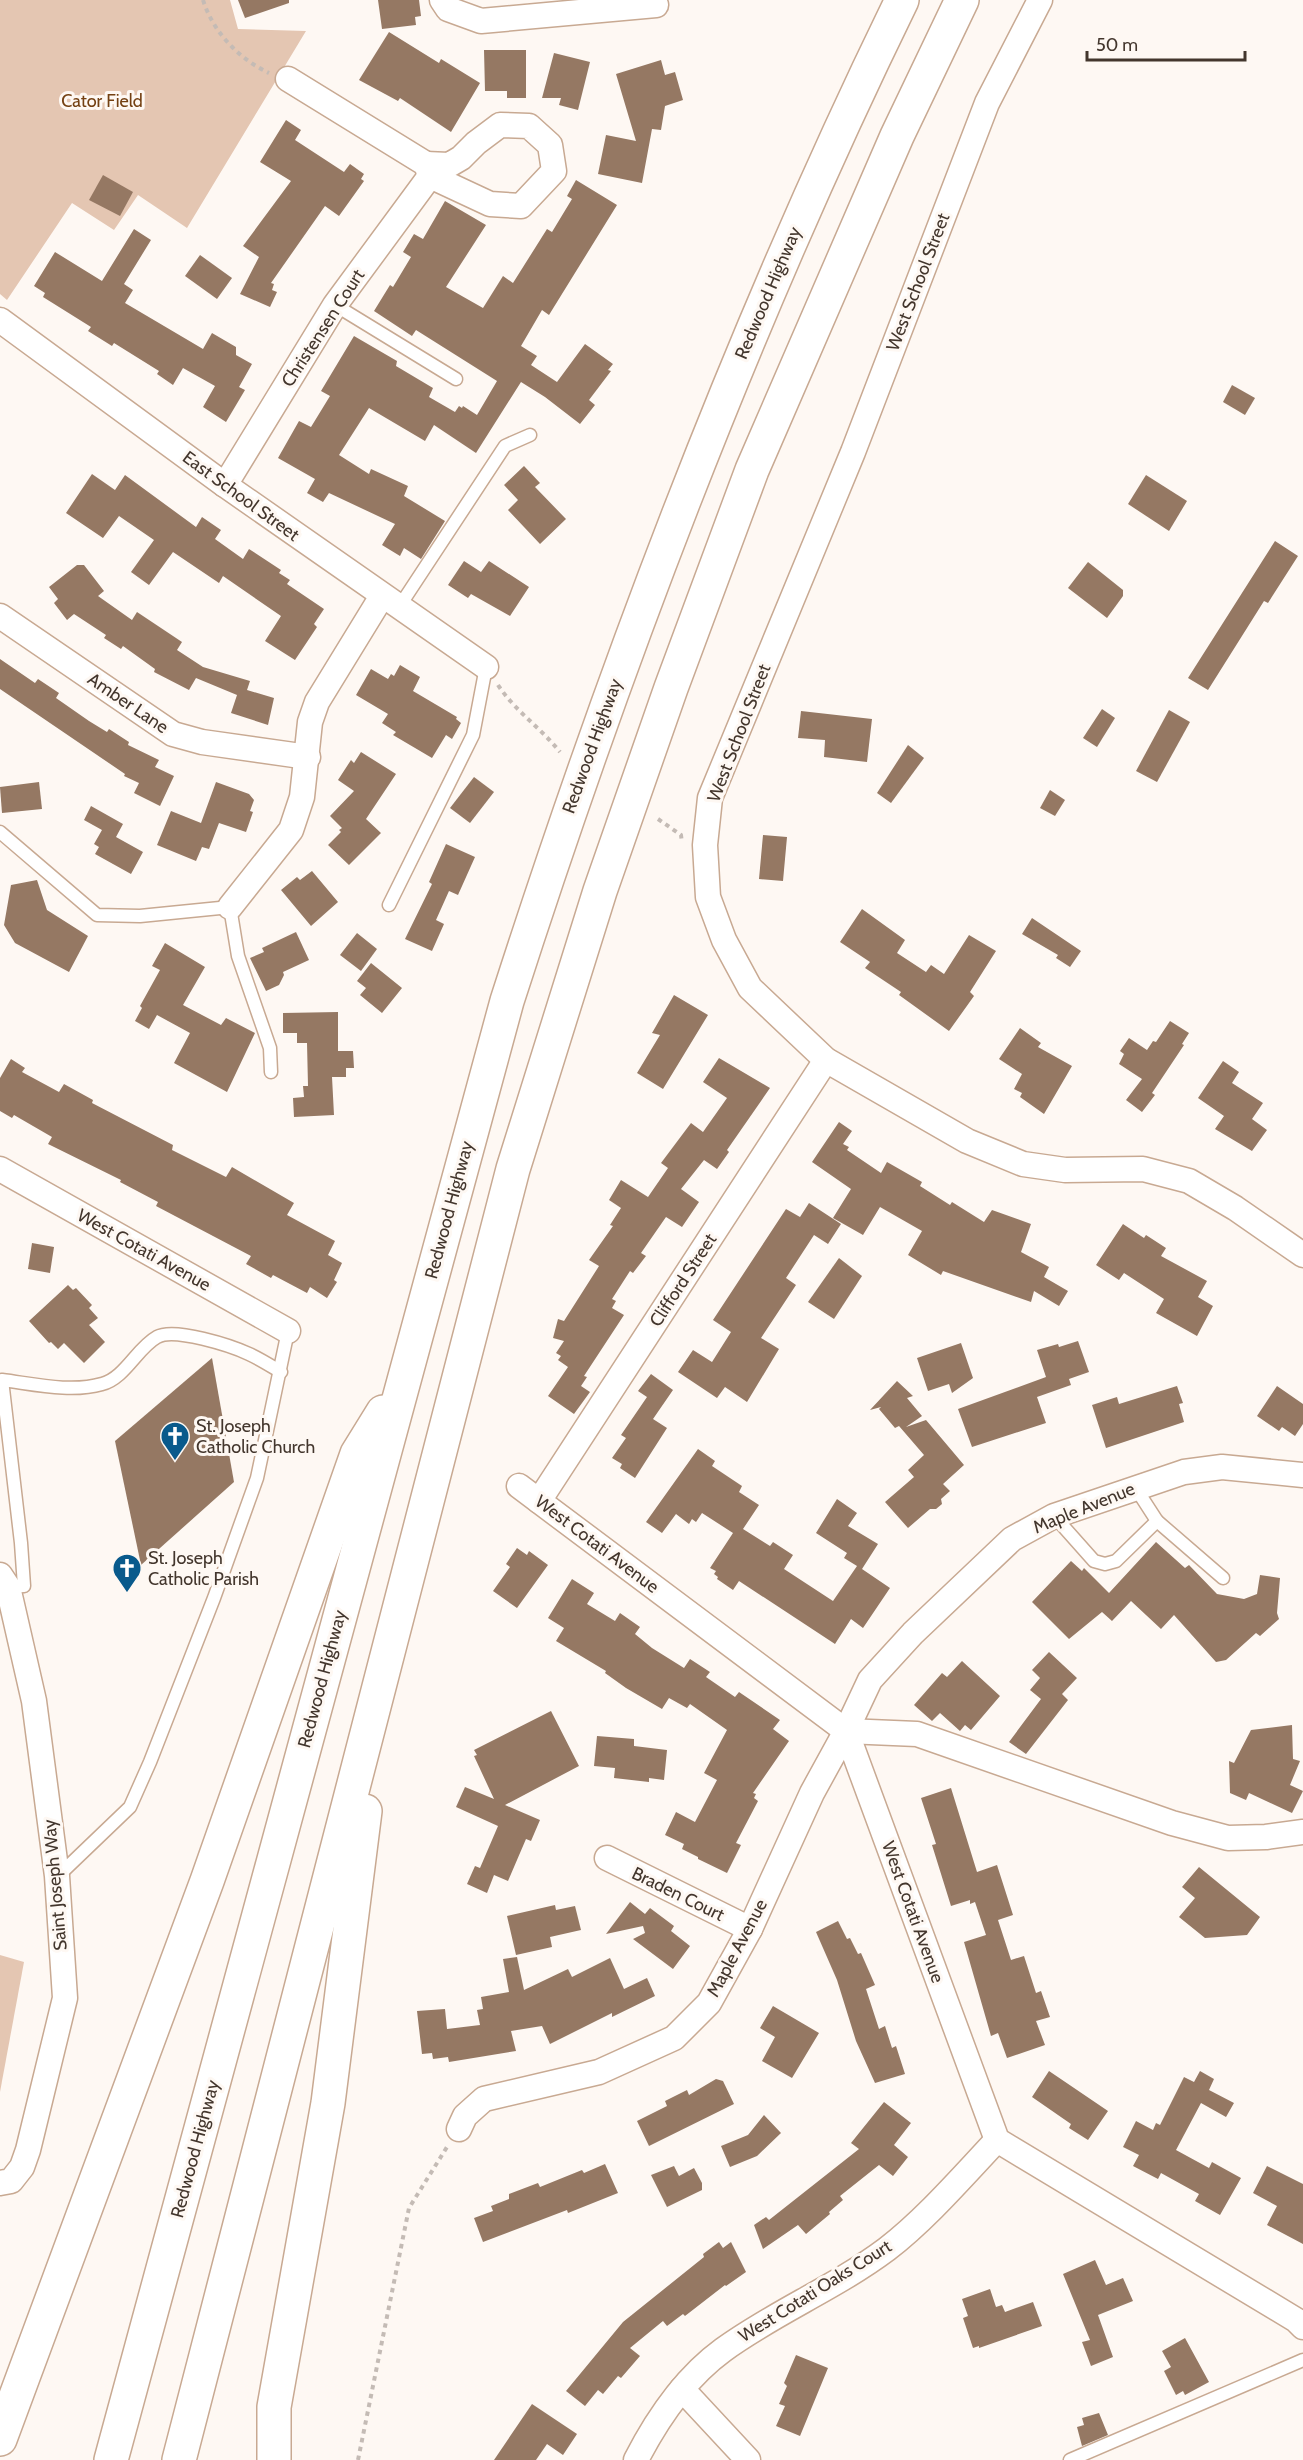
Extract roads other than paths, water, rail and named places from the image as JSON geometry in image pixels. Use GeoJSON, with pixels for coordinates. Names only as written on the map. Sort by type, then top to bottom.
{"type":"FeatureCollection","features":[{"type":"Feature","properties":{"kind":"highway","name":"Redwood Highway"},"geometry":{"type":"LineString","coordinates":[[111,2460],[507,1001],[561,831],[621,663],[690,481],[748,339],[861,83],[902,0]]}},
{"type":"Feature","properties":{"kind":"highway"},"geometry":{"type":"LineString","coordinates":[[179,2460],[513,1169],[604,880],[671,688],[752,470],[897,136],[962,0]]}},
{"type":"Feature","properties":{"kind":"highway"},"geometry":{"type":"LineString","coordinates":[[0,2439],[207,1881],[357,1454],[402,1382]]}},
{"type":"Feature","properties":{"kind":"highway"},"geometry":{"type":"LineString","coordinates":[[274,2460],[274,2408],[328,2103],[382,1675]]}},
{"type":"Feature","properties":{"kind":"street"},"geometry":{"type":"LineString","coordinates":[[442,0],[448,9],[481,21],[656,4]]}},
{"type":"Feature","properties":{"kind":"street","name":"West School Street"},"geometry":{"type":"LineString","coordinates":[[1040,0],[987,103],[853,452],[710,798],[705,845],[708,897],[724,940],[750,988],[826,1060],[967,1141],[1023,1164],[1065,1170],[1143,1169],[1189,1181],[1236,1208],[1303,1255]]}},
{"type":"Feature","properties":{"kind":"street"},"geometry":{"type":"LineString","coordinates":[[288,79],[428,170],[490,204],[521,206],[554,171],[550,145],[530,126],[500,125],[461,158],[449,165],[428,170]]}},
{"type":"Feature","properties":{"kind":"street","name":"Christensen Court"},"geometry":{"type":"LineString","coordinates":[[225,485],[335,305],[428,170]]}},
{"type":"Feature","properties":{"kind":"street","name":"East School Street"},"geometry":{"type":"LineString","coordinates":[[0,320],[225,485],[486,667]]}},
{"type":"Feature","properties":{"kind":"street"},"geometry":{"type":"LineString","coordinates":[[230,907],[291,830],[302,797],[310,722],[317,702],[390,602]]}},
{"type":"Feature","properties":{"kind":"street","name":"Amber Lane"},"geometry":{"type":"LineString","coordinates":[[0,616],[173,734],[202,742],[308,757]]}},
{"type":"Feature","properties":{"kind":"street","name":"Clifford Street"},"geometry":{"type":"LineString","coordinates":[[539,1501],[826,1060]]}},
{"type":"Feature","properties":{"kind":"street","name":"West Cotati Avenue"},"geometry":{"type":"LineString","coordinates":[[0,1169],[288,1331]]}},
{"type":"Feature","properties":{"kind":"street","name":"Maple Avenue"},"geometry":{"type":"LineString","coordinates":[[459,2129],[465,2116],[484,2099],[598,2072],[674,2038],[709,2003],[750,1929],[812,1793],[846,1731],[870,1680],[914,1633],[1012,1539],[1054,1516],[1184,1472],[1222,1467],[1303,1475]]}},
{"type":"Feature","properties":{"kind":"street","name":"West Cotati Avenue"},"geometry":{"type":"LineString","coordinates":[[519,1486],[846,1731],[997,2140]]}},
{"type":"Feature","properties":{"kind":"street","name":"Saint Joseph Way"},"geometry":{"type":"LineString","coordinates":[[0,2183],[11,2181],[22,2166],[28,2150],[65,1998],[57,1876],[34,1701],[4,1581]]}},
{"type":"Feature","properties":{"kind":"street"},"geometry":{"type":"LineString","coordinates":[[846,1731],[917,1734],[1172,1823],[1228,1838],[1266,1837],[1303,1832]]}},
{"type":"Feature","properties":{"kind":"street","name":"Braden Court"},"geometry":{"type":"LineString","coordinates":[[607,1858],[750,1929]]}},
{"type":"Feature","properties":{"kind":"street"},"geometry":{"type":"LineString","coordinates":[[997,2140],[1296,2320],[1303,2327]]}},
{"type":"Feature","properties":{"kind":"street","name":"West Cotati Oaks Court"},"geometry":{"type":"LineString","coordinates":[[636,2460],[648,2437],[682,2389],[722,2350],[828,2288],[887,2248],[942,2197],[997,2140]]}},
{"type":"Feature","properties":{"kind":"street"},"geometry":{"type":"LineString","coordinates":[[682,2389],[748,2460]]}},
{"type":"Feature","properties":{"kind":"lane"},"geometry":{"type":"LineString","coordinates":[[335,305],[456,379]]}},
{"type":"Feature","properties":{"kind":"lane"},"geometry":{"type":"LineString","coordinates":[[390,602],[505,446],[530,435]]}},
{"type":"Feature","properties":{"kind":"lane"},"geometry":{"type":"LineString","coordinates":[[389,904],[473,735],[486,667]]}},
{"type":"Feature","properties":{"kind":"lane"},"geometry":{"type":"LineString","coordinates":[[0,832],[97,915],[141,916],[230,907],[238,956],[270,1048],[271,1072]]}},
{"type":"Feature","properties":{"kind":"lane"},"geometry":{"type":"LineString","coordinates":[[57,1876],[130,1807],[214,1598],[257,1478],[288,1331]]}},
{"type":"Feature","properties":{"kind":"lane"},"geometry":{"type":"LineString","coordinates":[[4,1581],[24,1586],[1,1380],[78,1388],[104,1384],[119,1373],[157,1336],[171,1333],[196,1337],[249,1354],[281,1372]]}},
{"type":"Feature","properties":{"kind":"lane"},"geometry":{"type":"LineString","coordinates":[[1135,1487],[1157,1521],[1223,1578]]}},
{"type":"Feature","properties":{"kind":"lane"},"geometry":{"type":"LineString","coordinates":[[1054,1516],[1094,1561],[1105,1564],[1116,1561],[1157,1521]]}},
{"type":"Feature","properties":{"kind":"lane"},"geometry":{"type":"LineString","coordinates":[[1070,2460],[1303,2360]]}},
{"type":"Feature","properties":{"kind":"place","name":"St. Joseph Catholic Church"},"geometry":{"type":"Point","coordinates":[175,1462]}},
{"type":"Feature","properties":{"kind":"place","name":"St. Joseph Catholic Parish"},"geometry":{"type":"Point","coordinates":[127,1594]}},
{"type":"Feature","properties":{"kind":"park label","name":"Cator Field"},"geometry":{"type":"Point","coordinates":[102,101]}}]}
